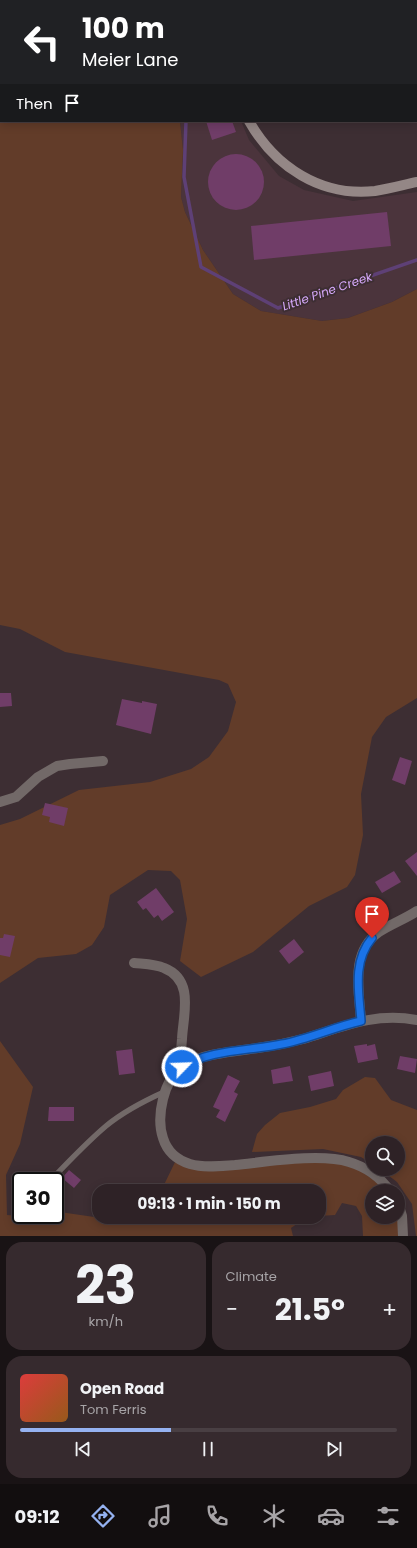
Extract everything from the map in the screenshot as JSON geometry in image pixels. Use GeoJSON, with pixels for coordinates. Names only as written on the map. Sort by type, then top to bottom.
{"type":"FeatureCollection","features":[{"type":"Feature","properties":{"kind":"street"},"geometry":{"type":"LineString","coordinates":[[250,122],[257,135],[282,163],[319,184],[332,188],[362,191],[385,189],[417,182]]}},
{"type":"Feature","properties":{"kind":"street"},"geometry":{"type":"LineString","coordinates":[[0,802],[16,797],[38,777],[57,766],[103,761]]}},
{"type":"Feature","properties":{"kind":"street"},"geometry":{"type":"LineString","coordinates":[[361,1021],[358,972],[361,957],[366,945],[380,932],[417,911]]}},
{"type":"Feature","properties":{"kind":"street"},"geometry":{"type":"LineString","coordinates":[[134,963],[163,967],[172,971],[181,982],[186,1002],[182,1038],[182,1067]]}},
{"type":"Feature","properties":{"kind":"street"},"geometry":{"type":"LineString","coordinates":[[385,1184],[365,1168],[348,1162],[332,1159],[306,1159],[220,1166],[204,1166],[184,1162],[171,1153],[166,1147],[162,1137],[160,1123],[164,1092],[169,1082],[182,1067],[200,1059],[225,1053],[283,1044],[361,1021],[391,1017],[417,1020]]}},
{"type":"Feature","properties":{"kind":"street"},"geometry":{"type":"LineString","coordinates":[[402,1224],[403,1236]]}},
{"type":"Feature","properties":{"kind":"lane"},"geometry":{"type":"LineString","coordinates":[[59,1172],[107,1125],[145,1101],[164,1092]]}},
{"type":"Feature","properties":{"kind":"shaded area"},"geometry":{"type":"Polygon","coordinates":[[[0,122],[180,122],[183,150],[181,197],[185,212],[203,250],[233,294],[261,311],[322,321],[348,318],[392,302],[417,289],[417,698],[386,717],[372,737],[361,794],[363,835],[355,875],[347,887],[309,906],[253,952],[201,977],[180,961],[187,919],[180,880],[171,871],[148,870],[110,895],[104,927],[92,945],[76,954],[38,958],[0,983],[0,825],[20,819],[79,790],[150,782],[191,769],[209,757],[228,731],[236,702],[228,684],[219,680],[65,652],[20,629],[0,625],[0,122]]]}},
{"type":"Feature","properties":{"kind":"shaded area"},"geometry":{"type":"Polygon","coordinates":[[[180,122],[241,122],[249,140],[279,176],[304,190],[353,201],[417,192],[417,289],[392,302],[348,318],[322,321],[261,311],[233,294],[203,250],[185,212],[181,197],[183,150],[180,122]]]}},
{"type":"Feature","properties":{"kind":"shaded area"},"geometry":{"type":"Polygon","coordinates":[[[0,1041],[33,1087],[20,1144],[6,1175],[7,1215],[12,1215],[12,1224],[64,1224],[64,1213],[92,1217],[92,1224],[297,1224],[291,1228],[293,1236],[0,1236],[0,1041]]]}},
{"type":"Feature","properties":{"kind":"shaded area"},"geometry":{"type":"Polygon","coordinates":[[[365,1077],[375,1078],[391,1100],[417,1110],[417,1236],[412,1204],[405,1194],[405,1184],[398,1184],[389,1176],[405,1176],[405,1136],[365,1136],[365,1160],[361,1157],[323,1149],[252,1152],[257,1134],[265,1125],[280,1113],[310,1107],[336,1099],[343,1090],[365,1077]]]}},
{"type":"Feature","properties":{"kind":"shaded area"},"geometry":{"type":"Polygon","coordinates":[[[177,1158],[184,1162],[348,1162],[365,1174],[365,1176],[368,1176],[380,1184],[365,1184],[365,1224],[400,1224],[403,1236],[363,1236],[362,1216],[356,1206],[342,1203],[335,1215],[326,1216],[326,1184],[164,1184],[177,1158]]]}},
{"type":"Feature","properties":{"kind":"building"},"geometry":{"type":"Polygon","coordinates":[[[206,122],[232,122],[236,132],[212,140],[206,122]]]}},
{"type":"Feature","properties":{"kind":"building"},"geometry":{"type":"Polygon","coordinates":[[[231,154],[241,154],[256,162],[262,171],[264,182],[262,193],[256,202],[241,210],[231,210],[220,205],[213,198],[208,187],[208,177],[213,166],[220,159],[231,154]]]}},
{"type":"Feature","properties":{"kind":"building"},"geometry":{"type":"Polygon","coordinates":[[[387,212],[391,246],[254,260],[251,226],[387,212]]]}},
{"type":"Feature","properties":{"kind":"building"},"geometry":{"type":"Polygon","coordinates":[[[0,693],[11,693],[12,706],[0,707],[0,693]]]}},
{"type":"Feature","properties":{"kind":"building"},"geometry":{"type":"Polygon","coordinates":[[[122,699],[157,704],[151,734],[116,725],[122,699]]]}},
{"type":"Feature","properties":{"kind":"building"},"geometry":{"type":"Polygon","coordinates":[[[400,757],[412,761],[405,785],[392,780],[400,757]]]}},
{"type":"Feature","properties":{"kind":"building"},"geometry":{"type":"Polygon","coordinates":[[[45,803],[68,808],[64,826],[49,822],[50,817],[42,815],[45,803]]]}},
{"type":"Feature","properties":{"kind":"building"},"geometry":{"type":"Polygon","coordinates":[[[417,852],[417,876],[405,861],[417,852]]]}},
{"type":"Feature","properties":{"kind":"building"},"geometry":{"type":"Polygon","coordinates":[[[394,871],[401,882],[382,893],[375,882],[394,871]]]}},
{"type":"Feature","properties":{"kind":"building"},"geometry":{"type":"Polygon","coordinates":[[[156,888],[174,912],[162,921],[158,915],[154,918],[146,908],[143,910],[137,902],[156,888]]]}},
{"type":"Feature","properties":{"kind":"building"},"geometry":{"type":"Polygon","coordinates":[[[4,934],[15,936],[10,957],[0,955],[0,938],[3,938],[4,934]]]}},
{"type":"Feature","properties":{"kind":"building"},"geometry":{"type":"Polygon","coordinates":[[[294,939],[304,952],[289,964],[279,951],[294,939]]]}},
{"type":"Feature","properties":{"kind":"building"},"geometry":{"type":"Polygon","coordinates":[[[367,1044],[367,1046],[375,1044],[378,1059],[358,1063],[354,1046],[367,1044]]]}},
{"type":"Feature","properties":{"kind":"building"},"geometry":{"type":"Polygon","coordinates":[[[132,1049],[135,1073],[119,1075],[116,1051],[132,1049]]]}},
{"type":"Feature","properties":{"kind":"building"},"geometry":{"type":"Polygon","coordinates":[[[400,1056],[417,1059],[415,1073],[397,1069],[400,1056]]]}},
{"type":"Feature","properties":{"kind":"building"},"geometry":{"type":"Polygon","coordinates":[[[290,1066],[293,1081],[273,1084],[271,1070],[290,1066]]]}},
{"type":"Feature","properties":{"kind":"building"},"geometry":{"type":"Polygon","coordinates":[[[331,1071],[334,1086],[311,1091],[308,1076],[331,1071]]]}},
{"type":"Feature","properties":{"kind":"building"},"geometry":{"type":"Polygon","coordinates":[[[228,1075],[240,1081],[234,1092],[238,1094],[225,1122],[216,1117],[220,1110],[213,1107],[228,1075]]]}},
{"type":"Feature","properties":{"kind":"building"},"geometry":{"type":"Polygon","coordinates":[[[49,1107],[74,1107],[74,1121],[48,1121],[49,1107]]]}},
{"type":"Feature","properties":{"kind":"building"},"geometry":{"type":"Polygon","coordinates":[[[69,1170],[81,1180],[74,1188],[64,1180],[64,1176],[69,1170]]]}},
{"type":"Feature","properties":{"kind":"waterway","name":"Little Pine Creek"},"geometry":{"type":"LineString","coordinates":[[186,122],[184,177],[201,267],[278,308],[417,260]]}},
{"type":"Feature","properties":{"kind":"route"},"geometry":{"type":"LineString","coordinates":[[182,1067],[188,1063],[200,1059],[225,1053],[283,1044],[361,1021],[358,972],[362,953],[372,938]]}}]}
